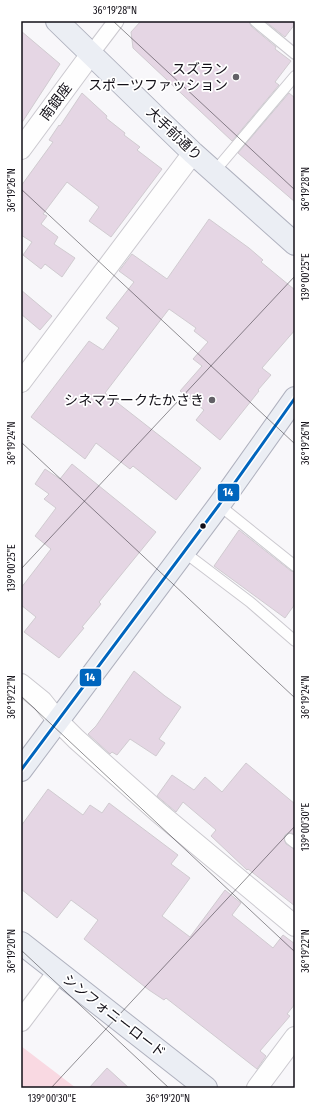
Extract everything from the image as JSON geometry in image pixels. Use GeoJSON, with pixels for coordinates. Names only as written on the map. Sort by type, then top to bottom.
{"type":"FeatureCollection","features":[{"type":"Feature","properties":{"kind":"main road","name":"大手前通り"},"geometry":{"type":"LineString","coordinates":[[57,21],[193,153],[295,244]]}},
{"type":"Feature","properties":{"kind":"main road"},"geometry":{"type":"LineString","coordinates":[[21,770],[220,505],[295,398]]}},
{"type":"Feature","properties":{"kind":"main road","name":"シンフォニーロード"},"geometry":{"type":"LineString","coordinates":[[21,943],[206,1088]]}},
{"type":"Feature","properties":{"kind":"street"},"geometry":{"type":"LineString","coordinates":[[92,54],[116,21]]}},
{"type":"Feature","properties":{"kind":"street","name":"南銀座"},"geometry":{"type":"LineString","coordinates":[[21,149],[92,54]]}},
{"type":"Feature","properties":{"kind":"street"},"geometry":{"type":"LineString","coordinates":[[21,382],[193,153]]}},
{"type":"Feature","properties":{"kind":"street"},"geometry":{"type":"LineString","coordinates":[[21,684],[42,701],[58,721],[76,739],[158,812],[295,926]]}},
{"type":"Feature","properties":{"kind":"street"},"geometry":{"type":"LineString","coordinates":[[21,1021],[58,972]]}},
{"type":"Feature","properties":{"kind":"street"},"geometry":{"type":"LineString","coordinates":[[257,1088],[295,1037]]}},
{"type":"Feature","properties":{"kind":"lane"},"geometry":{"type":"LineString","coordinates":[[255,21],[295,54]]}},
{"type":"Feature","properties":{"kind":"lane"},"geometry":{"type":"LineString","coordinates":[[214,172],[295,76]]}},
{"type":"Feature","properties":{"kind":"lane"},"geometry":{"type":"LineString","coordinates":[[220,505],[295,566]]}},
{"type":"Feature","properties":{"kind":"lane"},"geometry":{"type":"LineString","coordinates":[[184,552],[250,602],[295,641]]}},
{"type":"Feature","properties":{"kind":"shaded area"},"geometry":{"type":"Polygon","coordinates":[[[21,1046],[76,1088],[21,1088],[21,1046]]]}},
{"type":"Feature","properties":{"kind":"building"},"geometry":{"type":"Polygon","coordinates":[[[141,21],[249,21],[251,26],[276,47],[275,49],[291,61],[275,82],[279,85],[232,141],[133,48],[131,32],[141,21]]]}},
{"type":"Feature","properties":{"kind":"building"},"geometry":{"type":"Polygon","coordinates":[[[265,21],[295,21],[295,24],[285,37],[265,21]]]}},
{"type":"Feature","properties":{"kind":"building"},"geometry":{"type":"Polygon","coordinates":[[[21,31],[60,64],[21,124],[21,31]]]}},
{"type":"Feature","properties":{"kind":"building"},"geometry":{"type":"Polygon","coordinates":[[[82,93],[107,116],[106,118],[125,133],[124,135],[140,147],[137,150],[162,169],[111,237],[89,221],[99,207],[67,182],[43,214],[47,216],[41,224],[58,237],[54,244],[75,258],[62,277],[45,264],[41,269],[23,255],[32,242],[21,235],[21,186],[53,142],[49,140],[82,93]]]}},
{"type":"Feature","properties":{"kind":"building"},"geometry":{"type":"Polygon","coordinates":[[[289,93],[295,98],[295,202],[238,153],[289,93]]]}},
{"type":"Feature","properties":{"kind":"building"},"geometry":{"type":"Polygon","coordinates":[[[209,219],[249,248],[263,260],[261,262],[295,290],[295,330],[262,368],[271,375],[220,440],[196,420],[204,410],[180,391],[202,366],[193,359],[208,342],[194,331],[196,328],[169,309],[105,393],[201,468],[176,500],[133,466],[130,469],[96,443],[85,459],[31,417],[89,341],[103,350],[119,328],[106,318],[134,282],[119,271],[132,254],[167,279],[209,219]]]}},
{"type":"Feature","properties":{"kind":"building"},"geometry":{"type":"Polygon","coordinates":[[[21,290],[52,316],[40,330],[21,314],[21,290]]]}},
{"type":"Feature","properties":{"kind":"building"},"geometry":{"type":"Polygon","coordinates":[[[72,464],[156,532],[99,602],[101,604],[82,627],[84,628],[59,658],[24,632],[36,617],[21,605],[21,588],[51,549],[35,536],[56,508],[44,499],[49,494],[35,484],[45,469],[60,479],[72,464]]]}},
{"type":"Feature","properties":{"kind":"building"},"geometry":{"type":"Polygon","coordinates":[[[239,530],[291,571],[295,572],[295,604],[285,618],[214,566],[239,530]]]}},
{"type":"Feature","properties":{"kind":"building"},"geometry":{"type":"Polygon","coordinates":[[[134,671],[181,707],[159,739],[165,743],[156,756],[130,739],[117,755],[112,752],[110,754],[88,734],[96,726],[134,671]]]}},
{"type":"Feature","properties":{"kind":"building"},"geometry":{"type":"Polygon","coordinates":[[[246,763],[295,804],[295,835],[288,833],[284,838],[286,844],[295,849],[295,906],[248,869],[247,870],[211,836],[216,830],[183,802],[176,812],[157,796],[172,775],[194,790],[205,777],[222,792],[246,763]]]}},
{"type":"Feature","properties":{"kind":"building"},"geometry":{"type":"Polygon","coordinates":[[[48,789],[83,815],[90,805],[102,813],[109,803],[178,855],[171,864],[190,878],[162,916],[190,937],[225,890],[241,903],[232,915],[273,948],[283,935],[295,944],[295,1004],[287,1014],[290,1016],[260,1051],[266,1056],[257,1069],[166,998],[164,1000],[149,990],[84,939],[98,920],[71,900],[57,918],[21,889],[21,826],[48,789]]]}},
{"type":"Feature","properties":{"kind":"building"},"geometry":{"type":"Polygon","coordinates":[[[107,1068],[129,1088],[89,1088],[107,1068]]]}},
{"type":"Feature","properties":{"kind":"transit line","name":"14"},"geometry":{"type":"LineString","coordinates":[[21,770],[219,505],[295,398]]}},
{"type":"Feature","properties":{"kind":"place","name":"スズラン スポーツファッション"},"geometry":{"type":"Point","coordinates":[236,77]}},
{"type":"Feature","properties":{"kind":"place","name":"シネマテークたかさき"},"geometry":{"type":"Point","coordinates":[212,400]}}]}
